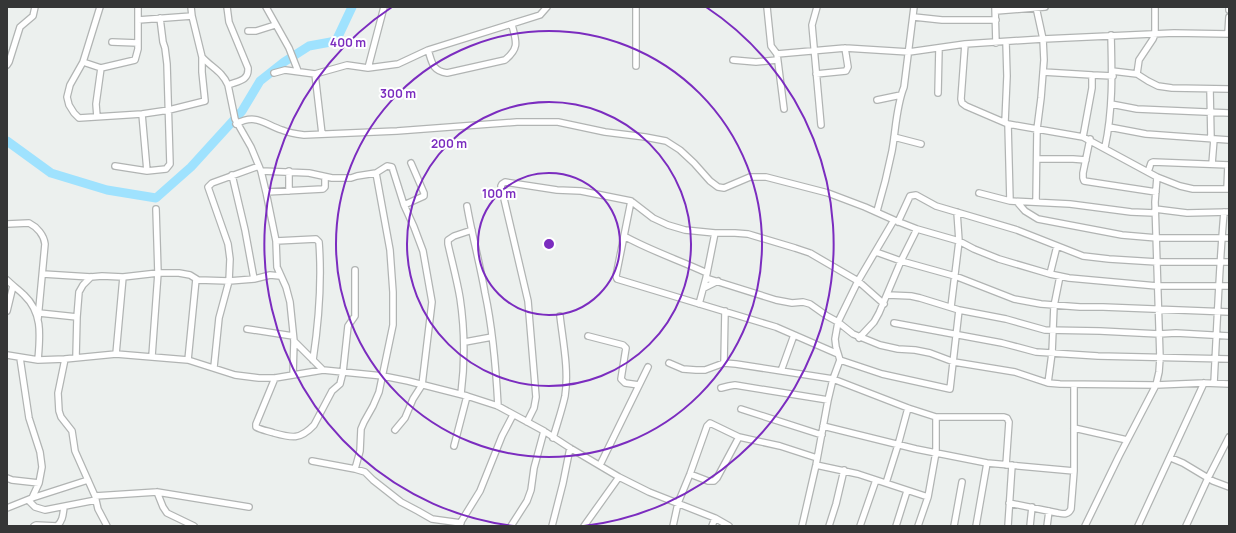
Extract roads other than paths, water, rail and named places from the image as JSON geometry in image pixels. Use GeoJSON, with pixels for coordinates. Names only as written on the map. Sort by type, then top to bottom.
{"type":"FeatureCollection","features":[{"type":"Feature","properties":{"kind":"street"},"geometry":{"type":"LineString","coordinates":[[7,64],[9,62],[20,27],[33,16],[35,7]]}},
{"type":"Feature","properties":{"kind":"street"},"geometry":{"type":"LineString","coordinates":[[100,7],[83,62],[70,85],[67,97],[72,109],[79,118],[142,114],[169,110],[205,101],[202,58],[191,7]]}},
{"type":"Feature","properties":{"kind":"street"},"geometry":{"type":"LineString","coordinates":[[83,62],[101,68],[135,60],[137,58],[138,43],[138,7]]}},
{"type":"Feature","properties":{"kind":"street"},"geometry":{"type":"LineString","coordinates":[[227,7],[229,22],[248,68],[248,75],[246,78],[228,85]]}},
{"type":"Feature","properties":{"kind":"street"},"geometry":{"type":"LineString","coordinates":[[266,7],[289,48],[298,71]]}},
{"type":"Feature","properties":{"kind":"street"},"geometry":{"type":"LineString","coordinates":[[368,68],[384,7]]}},
{"type":"Feature","properties":{"kind":"street"},"geometry":{"type":"LineString","coordinates":[[274,73],[280,71],[298,71],[315,74],[347,65],[368,68],[398,64],[428,50],[540,15],[547,7]]}},
{"type":"Feature","properties":{"kind":"street"},"geometry":{"type":"LineString","coordinates":[[636,7],[636,66]]}},
{"type":"Feature","properties":{"kind":"street"},"geometry":{"type":"LineString","coordinates":[[767,7],[772,46],[777,57],[784,109]]}},
{"type":"Feature","properties":{"kind":"street"},"geometry":{"type":"LineString","coordinates":[[817,7],[812,21],[821,125]]}},
{"type":"Feature","properties":{"kind":"street"},"geometry":{"type":"LineString","coordinates":[[877,211],[886,180],[901,95],[904,86],[914,17],[914,7]]}},
{"type":"Feature","properties":{"kind":"street"},"geometry":{"type":"LineString","coordinates":[[996,43],[995,9],[1045,7]]}},
{"type":"Feature","properties":{"kind":"street"},"geometry":{"type":"LineString","coordinates":[[1137,74],[1139,60],[1155,34],[1155,7]]}},
{"type":"Feature","properties":{"kind":"street"},"geometry":{"type":"LineString","coordinates":[[1036,8],[1043,39],[1043,72],[1037,129],[1036,202]]}},
{"type":"Feature","properties":{"kind":"street"},"geometry":{"type":"LineString","coordinates":[[138,20],[192,16]]}},
{"type":"Feature","properties":{"kind":"street"},"geometry":{"type":"LineString","coordinates":[[914,17],[942,20],[996,20]]}},
{"type":"Feature","properties":{"kind":"street"},"geometry":{"type":"LineString","coordinates":[[733,60],[756,62],[814,51],[845,48],[909,52],[965,44],[1043,39],[1111,35],[1228,33],[1229,17]]}},
{"type":"Feature","properties":{"kind":"street"},"geometry":{"type":"LineString","coordinates":[[115,166],[147,171],[166,169],[170,164],[167,64],[160,18]]}},
{"type":"Feature","properties":{"kind":"street"},"geometry":{"type":"LineString","coordinates":[[248,31],[256,31],[275,25]]}},
{"type":"Feature","properties":{"kind":"street"},"geometry":{"type":"LineString","coordinates":[[428,50],[433,66],[440,72],[447,73],[505,60],[514,50],[516,43],[512,25]]}},
{"type":"Feature","properties":{"kind":"street"},"geometry":{"type":"LineString","coordinates":[[1105,147],[1111,104],[1111,35]]}},
{"type":"Feature","properties":{"kind":"street"},"geometry":{"type":"LineString","coordinates":[[112,42],[138,43]]}},
{"type":"Feature","properties":{"kind":"street"},"geometry":{"type":"LineString","coordinates":[[1006,42],[1006,123],[1010,201]]}},
{"type":"Feature","properties":{"kind":"street"},"geometry":{"type":"LineString","coordinates":[[965,44],[961,99],[962,103],[966,106],[1006,123],[1090,139],[1105,147],[1148,172],[1157,177],[1187,188],[1228,189],[1228,165],[1151,162],[1148,172]]}},
{"type":"Feature","properties":{"kind":"street"},"geometry":{"type":"LineString","coordinates":[[816,74],[846,71],[848,67],[845,48]]}},
{"type":"Feature","properties":{"kind":"street"},"geometry":{"type":"LineString","coordinates":[[938,93],[939,48]]}},
{"type":"Feature","properties":{"kind":"street"},"geometry":{"type":"LineString","coordinates":[[202,58],[220,72],[228,85],[236,124],[251,147],[260,168],[276,241],[277,267],[286,287],[290,302],[293,339],[293,375]]}},
{"type":"Feature","properties":{"kind":"street"},"geometry":{"type":"LineString","coordinates":[[97,117],[96,104],[101,68]]}},
{"type":"Feature","properties":{"kind":"street"},"geometry":{"type":"LineString","coordinates":[[1043,72],[1092,75],[1137,74],[1148,82],[1158,86],[1172,88],[1229,89]]}},
{"type":"Feature","properties":{"kind":"street"},"geometry":{"type":"LineString","coordinates":[[315,74],[322,134]]}},
{"type":"Feature","properties":{"kind":"street"},"geometry":{"type":"LineString","coordinates":[[1083,137],[1092,88],[1092,75]]}},
{"type":"Feature","properties":{"kind":"street"},"geometry":{"type":"LineString","coordinates":[[1210,89],[1212,164]]}},
{"type":"Feature","properties":{"kind":"street"},"geometry":{"type":"LineString","coordinates":[[877,100],[901,95]]}},
{"type":"Feature","properties":{"kind":"street"},"geometry":{"type":"LineString","coordinates":[[1111,104],[1143,109],[1229,113]]}},
{"type":"Feature","properties":{"kind":"street"},"geometry":{"type":"LineString","coordinates":[[142,114],[147,171]]}},
{"type":"Feature","properties":{"kind":"street"},"geometry":{"type":"LineString","coordinates":[[236,124],[244,119],[250,118],[263,121],[292,133],[322,134],[397,131],[517,122],[558,122],[605,132],[645,137],[666,142],[680,150],[694,163],[710,182],[718,187],[724,188],[750,177],[766,177],[828,193],[877,211],[896,221],[917,229],[959,240],[974,249],[999,259],[1050,274],[1069,278],[1157,286],[1229,286]]}},
{"type":"Feature","properties":{"kind":"street"},"geometry":{"type":"LineString","coordinates":[[1109,127],[1146,134],[1229,140]]}},
{"type":"Feature","properties":{"kind":"street"},"geometry":{"type":"LineString","coordinates":[[894,137],[921,144]]}},
{"type":"Feature","properties":{"kind":"street"},"geometry":{"type":"LineString","coordinates":[[1090,139],[1082,177],[1084,181],[1156,192]]}},
{"type":"Feature","properties":{"kind":"street"},"geometry":{"type":"LineString","coordinates":[[1037,159],[1086,160]]}},
{"type":"Feature","properties":{"kind":"street"},"geometry":{"type":"LineString","coordinates":[[404,205],[424,196],[411,163]]}},
{"type":"Feature","properties":{"kind":"street"},"geometry":{"type":"LineString","coordinates":[[214,368],[218,318],[229,281],[230,259],[228,244],[208,187],[212,183],[260,168],[351,178],[376,173],[387,166],[392,167],[404,205],[423,251],[432,302],[422,385],[412,398],[405,418],[395,430]]}},
{"type":"Feature","properties":{"kind":"street"},"geometry":{"type":"LineString","coordinates":[[289,171],[289,191]]}},
{"type":"Feature","properties":{"kind":"street"},"geometry":{"type":"LineString","coordinates":[[355,468],[360,451],[364,422],[379,392],[393,325],[393,292],[390,250],[376,173]]}},
{"type":"Feature","properties":{"kind":"street"},"geometry":{"type":"LineString","coordinates":[[232,176],[245,230],[254,279]]}},
{"type":"Feature","properties":{"kind":"street"},"geometry":{"type":"LineString","coordinates":[[266,192],[323,189],[325,187],[325,176]]}},
{"type":"Feature","properties":{"kind":"street"},"geometry":{"type":"LineString","coordinates":[[1085,526],[1156,385],[1159,372],[1160,358],[1155,211],[1157,177]]}},
{"type":"Feature","properties":{"kind":"street"},"geometry":{"type":"LineString","coordinates":[[527,422],[534,408],[536,397],[528,301],[501,186],[505,182],[557,190],[581,191],[631,201],[653,218],[668,225],[685,230],[748,234],[803,250],[858,281],[884,304]]}},
{"type":"Feature","properties":{"kind":"street"},"geometry":{"type":"LineString","coordinates":[[979,193],[1018,203],[1036,202],[1070,204],[1130,212],[1226,212],[1218,286],[1214,383]]}},
{"type":"Feature","properties":{"kind":"street"},"geometry":{"type":"LineString","coordinates":[[802,526],[816,465],[828,400],[839,357],[835,339],[838,322],[858,281],[896,221],[908,198],[912,195],[916,195],[936,206],[1017,230],[1083,256],[1157,262],[1229,262]]}},
{"type":"Feature","properties":{"kind":"street"},"geometry":{"type":"LineString","coordinates":[[631,201],[616,276],[617,279],[776,327],[839,357],[882,374],[950,389],[959,310]]}},
{"type":"Feature","properties":{"kind":"street"},"geometry":{"type":"LineString","coordinates":[[1018,203],[1025,212],[1038,219],[1122,235],[1157,238],[1229,238]]}},
{"type":"Feature","properties":{"kind":"street"},"geometry":{"type":"LineString","coordinates":[[467,206],[486,294],[495,359],[498,406]]}},
{"type":"Feature","properties":{"kind":"street"},"geometry":{"type":"LineString","coordinates":[[152,356],[158,273],[156,209]]}},
{"type":"Feature","properties":{"kind":"street"},"geometry":{"type":"LineString","coordinates":[[951,307],[959,240],[957,212]]}},
{"type":"Feature","properties":{"kind":"street"},"geometry":{"type":"LineString","coordinates":[[7,224],[29,223],[33,225],[44,239],[45,244],[39,316],[40,330],[38,360]]}},
{"type":"Feature","properties":{"kind":"street"},"geometry":{"type":"LineString","coordinates":[[859,338],[874,322],[884,304],[901,261],[917,229]]}},
{"type":"Feature","properties":{"kind":"street"},"geometry":{"type":"LineString","coordinates":[[454,446],[464,395],[465,362],[460,298],[448,240],[454,236],[472,230]]}},
{"type":"Feature","properties":{"kind":"street"},"geometry":{"type":"LineString","coordinates":[[699,304],[707,275],[715,233]]}},
{"type":"Feature","properties":{"kind":"street"},"geometry":{"type":"LineString","coordinates":[[624,236],[653,251],[679,260],[718,281],[776,300],[810,304],[859,338],[880,345],[930,353],[954,362],[1015,372],[1048,383],[1074,385],[1229,384]]}},
{"type":"Feature","properties":{"kind":"street"},"geometry":{"type":"LineString","coordinates":[[276,241],[316,239],[319,242],[321,266],[320,299],[313,360]]}},
{"type":"Feature","properties":{"kind":"street"},"geometry":{"type":"LineString","coordinates":[[1050,274],[1057,246]]}},
{"type":"Feature","properties":{"kind":"street"},"geometry":{"type":"LineString","coordinates":[[876,252],[901,261],[955,276],[1014,299],[1054,306],[1229,312]]}},
{"type":"Feature","properties":{"kind":"street"},"geometry":{"type":"LineString","coordinates":[[270,276],[277,267]]}},
{"type":"Feature","properties":{"kind":"street"},"geometry":{"type":"LineString","coordinates":[[275,378],[256,427],[293,438],[304,434],[314,425],[332,391],[340,384],[343,372],[348,326],[355,316],[355,270]]}},
{"type":"Feature","properties":{"kind":"street"},"geometry":{"type":"LineString","coordinates":[[43,274],[91,278],[102,276],[124,277],[158,273],[179,273],[190,275],[196,279],[229,281],[280,276]]}},
{"type":"Feature","properties":{"kind":"street"},"geometry":{"type":"LineString","coordinates":[[1048,383],[1052,354],[1054,306],[1060,276]]}},
{"type":"Feature","properties":{"kind":"street"},"geometry":{"type":"LineString","coordinates":[[116,354],[124,277]]}},
{"type":"Feature","properties":{"kind":"street"},"geometry":{"type":"LineString","coordinates":[[76,357],[76,317],[79,292],[91,278]]}},
{"type":"Feature","properties":{"kind":"street"},"geometry":{"type":"LineString","coordinates":[[188,360],[196,279]]}},
{"type":"Feature","properties":{"kind":"street"},"geometry":{"type":"LineString","coordinates":[[7,280],[27,298],[39,316]]}},
{"type":"Feature","properties":{"kind":"street"},"geometry":{"type":"LineString","coordinates":[[704,288],[718,281]]}},
{"type":"Feature","properties":{"kind":"street"},"geometry":{"type":"LineString","coordinates":[[7,311],[13,286]]}},
{"type":"Feature","properties":{"kind":"street"},"geometry":{"type":"LineString","coordinates":[[888,295],[911,296],[959,310],[1006,319],[1045,330],[1159,334],[1176,333],[1229,336]]}},
{"type":"Feature","properties":{"kind":"street"},"geometry":{"type":"LineString","coordinates":[[724,363],[725,311]]}},
{"type":"Feature","properties":{"kind":"street"},"geometry":{"type":"LineString","coordinates":[[39,316],[76,317]]}},
{"type":"Feature","properties":{"kind":"street"},"geometry":{"type":"LineString","coordinates":[[553,438],[565,395],[566,377],[560,316]]}},
{"type":"Feature","properties":{"kind":"street"},"geometry":{"type":"LineString","coordinates":[[894,323],[1052,354],[1229,359]]}},
{"type":"Feature","properties":{"kind":"street"},"geometry":{"type":"LineString","coordinates":[[247,329],[293,339],[323,370]]}},
{"type":"Feature","properties":{"kind":"street"},"geometry":{"type":"LineString","coordinates":[[781,371],[794,335]]}},
{"type":"Feature","properties":{"kind":"street"},"geometry":{"type":"LineString","coordinates":[[588,336],[623,345],[626,348],[621,379],[624,382],[639,385]]}},
{"type":"Feature","properties":{"kind":"street"},"geometry":{"type":"LineString","coordinates":[[464,342],[492,337]]}},
{"type":"Feature","properties":{"kind":"street"},"geometry":{"type":"LineString","coordinates":[[7,356],[38,360],[116,354],[152,356],[188,360],[235,375],[259,378],[275,378],[323,370],[383,376],[422,385],[464,395],[498,406],[544,431],[553,438],[619,477],[649,492],[678,502],[715,518],[729,526]]}},
{"type":"Feature","properties":{"kind":"street"},"geometry":{"type":"LineString","coordinates":[[20,358],[29,418],[40,452],[42,467],[39,483],[30,499]]}},
{"type":"Feature","properties":{"kind":"street"},"geometry":{"type":"LineString","coordinates":[[65,359],[58,393],[59,412],[72,431],[76,451],[98,509],[107,526]]}},
{"type":"Feature","properties":{"kind":"street"},"geometry":{"type":"LineString","coordinates":[[669,363],[682,369],[701,370],[724,363],[833,379],[908,408],[936,417],[976,416],[1007,418],[1009,422],[1008,526]]}},
{"type":"Feature","properties":{"kind":"street"},"geometry":{"type":"LineString","coordinates":[[600,466],[648,367]]}},
{"type":"Feature","properties":{"kind":"street"},"geometry":{"type":"LineString","coordinates":[[1138,526],[1204,383]]}},
{"type":"Feature","properties":{"kind":"street"},"geometry":{"type":"LineString","coordinates":[[721,388],[735,385],[828,400]]}},
{"type":"Feature","properties":{"kind":"street"},"geometry":{"type":"LineString","coordinates":[[1009,503],[1066,514],[1071,509],[1074,471],[1074,385]]}},
{"type":"Feature","properties":{"kind":"street"},"geometry":{"type":"LineString","coordinates":[[886,483],[908,408]]}},
{"type":"Feature","properties":{"kind":"street"},"geometry":{"type":"LineString","coordinates":[[741,410],[822,435]]}},
{"type":"Feature","properties":{"kind":"street"},"geometry":{"type":"LineString","coordinates":[[312,461],[355,468],[365,472],[401,502],[418,512],[432,519],[460,524],[480,491],[502,436],[513,415]]}},
{"type":"Feature","properties":{"kind":"street"},"geometry":{"type":"LineString","coordinates":[[918,526],[928,497],[936,452],[936,417]]}},
{"type":"Feature","properties":{"kind":"street"},"geometry":{"type":"LineString","coordinates":[[673,526],[678,502],[690,474],[707,426],[710,423],[739,436],[780,446],[817,458]]}},
{"type":"Feature","properties":{"kind":"street"},"geometry":{"type":"LineString","coordinates":[[823,426],[898,445],[987,463],[1074,471]]}},
{"type":"Feature","properties":{"kind":"street"},"geometry":{"type":"LineString","coordinates":[[1074,428],[1127,440]]}},
{"type":"Feature","properties":{"kind":"street"},"geometry":{"type":"LineString","coordinates":[[511,526],[527,501],[531,490],[534,468],[544,431]]}},
{"type":"Feature","properties":{"kind":"street"},"geometry":{"type":"LineString","coordinates":[[690,474],[708,481],[714,481],[739,436]]}},
{"type":"Feature","properties":{"kind":"street"},"geometry":{"type":"LineString","coordinates":[[1186,526],[1229,437]]}},
{"type":"Feature","properties":{"kind":"street"},"geometry":{"type":"LineString","coordinates":[[552,526],[564,482],[570,448]]}},
{"type":"Feature","properties":{"kind":"street"},"geometry":{"type":"LineString","coordinates":[[1170,458],[1183,463],[1212,481],[1229,486]]}},
{"type":"Feature","properties":{"kind":"street"},"geometry":{"type":"LineString","coordinates":[[976,526],[987,463]]}},
{"type":"Feature","properties":{"kind":"street"},"geometry":{"type":"LineString","coordinates":[[816,465],[844,470],[928,497]]}},
{"type":"Feature","properties":{"kind":"street"},"geometry":{"type":"LineString","coordinates":[[829,526],[844,470]]}},
{"type":"Feature","properties":{"kind":"street"},"geometry":{"type":"LineString","coordinates":[[584,526],[619,477]]}},
{"type":"Feature","properties":{"kind":"street"},"geometry":{"type":"LineString","coordinates":[[7,478],[12,480],[39,483]]}},
{"type":"Feature","properties":{"kind":"street"},"geometry":{"type":"LineString","coordinates":[[7,508],[88,480]]}},
{"type":"Feature","properties":{"kind":"street"},"geometry":{"type":"LineString","coordinates":[[860,526],[876,480]]}},
{"type":"Feature","properties":{"kind":"street"},"geometry":{"type":"LineString","coordinates":[[954,526],[962,482]]}},
{"type":"Feature","properties":{"kind":"street"},"geometry":{"type":"LineString","coordinates":[[896,526],[907,491]]}},
{"type":"Feature","properties":{"kind":"street"},"geometry":{"type":"LineString","coordinates":[[30,499],[40,509],[45,510],[64,507],[95,498],[157,492],[249,507]]}},
{"type":"Feature","properties":{"kind":"street"},"geometry":{"type":"LineString","coordinates":[[157,492],[167,513],[194,526]]}},
{"type":"Feature","properties":{"kind":"street"},"geometry":{"type":"LineString","coordinates":[[34,526],[57,526],[62,520],[64,507]]}},
{"type":"Feature","properties":{"kind":"street"},"geometry":{"type":"LineString","coordinates":[[1030,526],[1032,507]]}},
{"type":"Feature","properties":{"kind":"street"},"geometry":{"type":"LineString","coordinates":[[1047,526],[1049,511]]}},
{"type":"Feature","properties":{"kind":"street"},"geometry":{"type":"LineString","coordinates":[[712,526],[715,518]]}},
{"type":"Feature","properties":{"kind":"waterway"},"geometry":{"type":"LineString","coordinates":[[7,141],[51,173],[107,190],[156,198],[191,167],[242,111],[260,81],[284,62],[309,46],[336,41],[352,7]]}}]}
